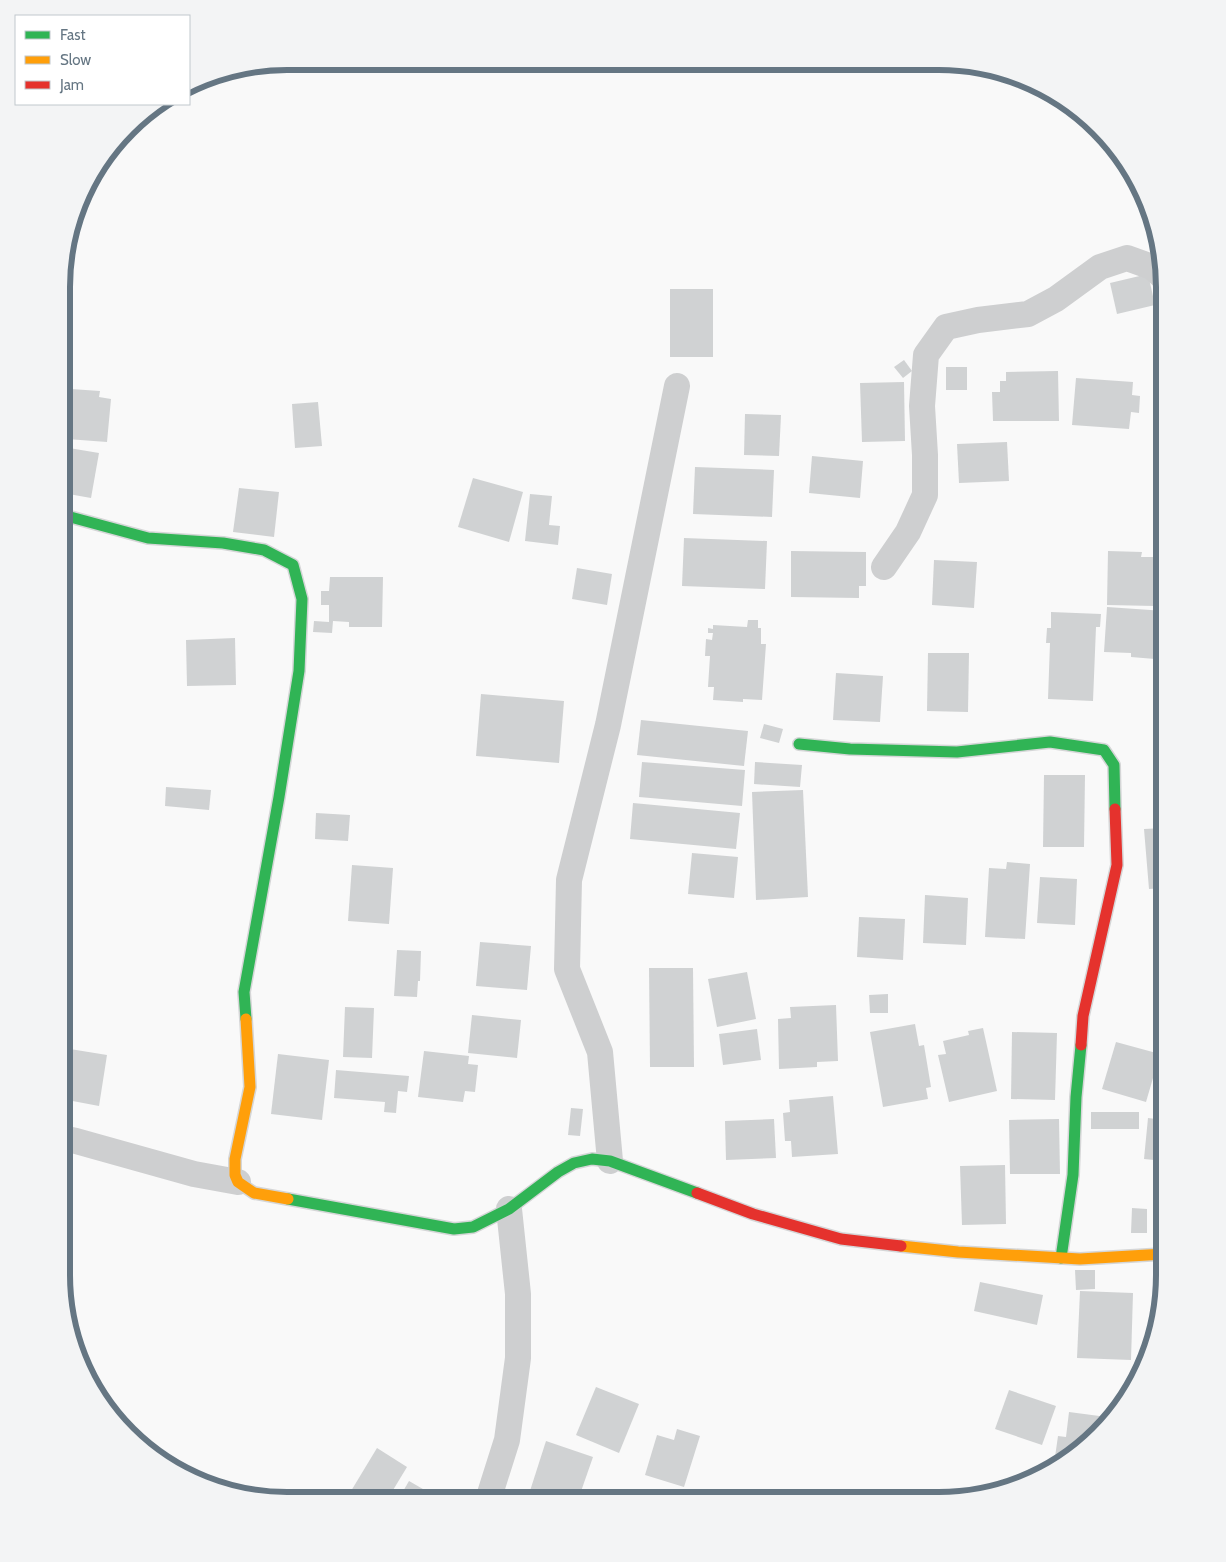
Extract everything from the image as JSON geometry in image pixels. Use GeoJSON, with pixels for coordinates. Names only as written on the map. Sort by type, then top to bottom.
{"type":"FeatureCollection","features":[{"type":"Feature","properties":{"kind":"street"},"geometry":{"type":"LineString","coordinates":[[884,567],[908,532],[925,495],[922,406],[926,355],[946,327],[978,320],[1028,314],[1056,299],[1100,267],[1127,258],[1152,267],[1156,270]]}},
{"type":"Feature","properties":{"kind":"street"},"geometry":{"type":"LineString","coordinates":[[610,1161],[600,1052],[567,969],[569,880],[608,725],[677,386]]}},
{"type":"Feature","properties":{"kind":"street"},"geometry":{"type":"LineString","coordinates":[[70,518],[148,538],[223,543],[264,550],[293,565],[302,599],[300,671],[244,992],[250,1087],[235,1160],[235,1175],[238,1182]]}},
{"type":"Feature","properties":{"kind":"street"},"geometry":{"type":"LineString","coordinates":[[799,744],[850,749],[956,752],[1050,742],[1104,750],[1114,765],[1117,865],[1083,1016],[1076,1097],[1073,1175],[1061,1258]]}},
{"type":"Feature","properties":{"kind":"street"},"geometry":{"type":"LineString","coordinates":[[70,1140],[194,1174],[238,1182],[254,1193],[454,1229],[473,1227],[509,1210],[558,1172],[574,1163],[592,1159],[610,1161],[753,1214],[841,1239],[958,1252],[1080,1259],[1156,1254]]}},
{"type":"Feature","properties":{"kind":"street"},"geometry":{"type":"LineString","coordinates":[[491,1492],[507,1440],[518,1358],[518,1294],[509,1210]]}},
{"type":"Feature","properties":{"kind":"building"},"geometry":{"type":"Polygon","coordinates":[[[1148,274],[1155,305],[1117,314],[1110,283],[1148,274]]]}},
{"type":"Feature","properties":{"kind":"building"},"geometry":{"type":"Polygon","coordinates":[[[670,289],[713,289],[713,357],[670,357],[670,289]]]}},
{"type":"Feature","properties":{"kind":"building"},"geometry":{"type":"Polygon","coordinates":[[[904,360],[912,371],[903,378],[894,367],[904,360]]]}},
{"type":"Feature","properties":{"kind":"building"},"geometry":{"type":"Polygon","coordinates":[[[946,367],[967,367],[967,390],[946,390],[946,367]]]}},
{"type":"Feature","properties":{"kind":"building"},"geometry":{"type":"Polygon","coordinates":[[[1058,371],[1059,421],[993,421],[992,392],[1000,392],[1000,381],[1006,381],[1006,372],[1058,371]]]}},
{"type":"Feature","properties":{"kind":"building"},"geometry":{"type":"Polygon","coordinates":[[[1076,378],[1133,382],[1132,395],[1140,396],[1139,413],[1131,412],[1129,429],[1072,425],[1076,378]]]}},
{"type":"Feature","properties":{"kind":"building"},"geometry":{"type":"Polygon","coordinates":[[[904,382],[905,441],[862,442],[860,383],[904,382]]]}},
{"type":"Feature","properties":{"kind":"building"},"geometry":{"type":"Polygon","coordinates":[[[71,389],[100,391],[99,397],[111,399],[107,442],[70,439],[71,389]]]}},
{"type":"Feature","properties":{"kind":"building"},"geometry":{"type":"Polygon","coordinates":[[[318,402],[322,446],[295,448],[292,404],[318,402]]]}},
{"type":"Feature","properties":{"kind":"building"},"geometry":{"type":"Polygon","coordinates":[[[745,414],[781,415],[779,456],[744,455],[745,414]]]}},
{"type":"Feature","properties":{"kind":"building"},"geometry":{"type":"Polygon","coordinates":[[[1007,442],[1009,481],[959,483],[957,444],[1007,442]]]}},
{"type":"Feature","properties":{"kind":"building"},"geometry":{"type":"Polygon","coordinates":[[[70,448],[99,453],[91,498],[70,494],[70,448]]]}},
{"type":"Feature","properties":{"kind":"building"},"geometry":{"type":"Polygon","coordinates":[[[812,456],[863,461],[860,498],[809,493],[812,456]]]}},
{"type":"Feature","properties":{"kind":"building"},"geometry":{"type":"Polygon","coordinates":[[[695,467],[774,470],[772,517],[693,514],[695,467]]]}},
{"type":"Feature","properties":{"kind":"building"},"geometry":{"type":"Polygon","coordinates":[[[473,478],[523,492],[509,542],[458,527],[473,478]]]}},
{"type":"Feature","properties":{"kind":"building"},"geometry":{"type":"Polygon","coordinates":[[[239,488],[279,492],[274,537],[233,532],[239,488]]]}},
{"type":"Feature","properties":{"kind":"building"},"geometry":{"type":"Polygon","coordinates":[[[530,494],[552,496],[549,525],[560,526],[558,545],[525,541],[530,494]]]}},
{"type":"Feature","properties":{"kind":"building"},"geometry":{"type":"Polygon","coordinates":[[[684,538],[767,541],[765,589],[682,586],[684,538]]]}},
{"type":"Feature","properties":{"kind":"building"},"geometry":{"type":"Polygon","coordinates":[[[791,551],[866,552],[866,586],[859,586],[859,598],[791,597],[791,551]]]}},
{"type":"Feature","properties":{"kind":"building"},"geometry":{"type":"Polygon","coordinates":[[[1108,551],[1142,552],[1141,557],[1156,557],[1155,606],[1107,605],[1108,551]]]}},
{"type":"Feature","properties":{"kind":"building"},"geometry":{"type":"Polygon","coordinates":[[[934,560],[977,562],[974,608],[932,605],[934,560]]]}},
{"type":"Feature","properties":{"kind":"building"},"geometry":{"type":"Polygon","coordinates":[[[577,568],[612,574],[607,605],[572,599],[577,568]]]}},
{"type":"Feature","properties":{"kind":"building"},"geometry":{"type":"Polygon","coordinates":[[[330,577],[383,577],[382,627],[349,627],[349,622],[333,621],[332,633],[313,632],[314,621],[329,622],[329,605],[321,605],[321,591],[329,591],[330,577]]]}},
{"type":"Feature","properties":{"kind":"building"},"geometry":{"type":"Polygon","coordinates":[[[1107,607],[1156,610],[1155,659],[1131,657],[1131,653],[1104,652],[1107,607]]]}},
{"type":"Feature","properties":{"kind":"building"},"geometry":{"type":"Polygon","coordinates":[[[1051,612],[1101,614],[1100,627],[1096,627],[1093,701],[1048,699],[1050,643],[1046,643],[1047,628],[1051,628],[1051,612]]]}},
{"type":"Feature","properties":{"kind":"building"},"geometry":{"type":"Polygon","coordinates":[[[748,620],[758,620],[758,628],[761,628],[761,644],[766,644],[762,700],[743,699],[743,702],[713,700],[714,687],[708,687],[710,656],[705,656],[706,639],[712,640],[713,633],[708,633],[708,628],[713,629],[713,625],[747,627],[748,620]]]}},
{"type":"Feature","properties":{"kind":"building"},"geometry":{"type":"Polygon","coordinates":[[[235,638],[236,685],[187,686],[186,640],[235,638]]]}},
{"type":"Feature","properties":{"kind":"building"},"geometry":{"type":"Polygon","coordinates":[[[928,653],[969,653],[968,712],[927,711],[928,653]]]}},
{"type":"Feature","properties":{"kind":"building"},"geometry":{"type":"Polygon","coordinates":[[[836,673],[883,676],[880,722],[833,720],[836,673]]]}},
{"type":"Feature","properties":{"kind":"building"},"geometry":{"type":"Polygon","coordinates":[[[481,694],[564,701],[559,763],[476,756],[481,694]]]}},
{"type":"Feature","properties":{"kind":"building"},"geometry":{"type":"Polygon","coordinates":[[[641,720],[748,731],[744,766],[637,755],[641,720]]]}},
{"type":"Feature","properties":{"kind":"building"},"geometry":{"type":"Polygon","coordinates":[[[764,724],[783,729],[779,743],[760,738],[764,724]]]}},
{"type":"Feature","properties":{"kind":"building"},"geometry":{"type":"Polygon","coordinates":[[[642,762],[745,770],[742,806],[639,797],[642,762]]]}},
{"type":"Feature","properties":{"kind":"building"},"geometry":{"type":"Polygon","coordinates":[[[755,762],[802,765],[800,787],[754,784],[755,762]]]}},
{"type":"Feature","properties":{"kind":"building"},"geometry":{"type":"Polygon","coordinates":[[[1044,775],[1085,775],[1084,847],[1043,847],[1044,775]]]}},
{"type":"Feature","properties":{"kind":"building"},"geometry":{"type":"Polygon","coordinates":[[[166,787],[211,790],[209,810],[165,806],[166,787]]]}},
{"type":"Feature","properties":{"kind":"building"},"geometry":{"type":"Polygon","coordinates":[[[803,790],[808,897],[756,900],[752,792],[803,790]]]}},
{"type":"Feature","properties":{"kind":"building"},"geometry":{"type":"Polygon","coordinates":[[[633,803],[740,813],[736,849],[630,839],[633,803]]]}},
{"type":"Feature","properties":{"kind":"building"},"geometry":{"type":"Polygon","coordinates":[[[316,813],[350,815],[348,841],[315,839],[316,813]]]}},
{"type":"Feature","properties":{"kind":"building"},"geometry":{"type":"Polygon","coordinates":[[[1156,828],[1156,889],[1149,889],[1144,829],[1156,828]]]}},
{"type":"Feature","properties":{"kind":"building"},"geometry":{"type":"Polygon","coordinates":[[[692,853],[738,857],[734,898],[688,894],[692,853]]]}},
{"type":"Feature","properties":{"kind":"building"},"geometry":{"type":"Polygon","coordinates":[[[1007,862],[1030,864],[1025,939],[985,937],[989,868],[1006,869],[1007,862]]]}},
{"type":"Feature","properties":{"kind":"building"},"geometry":{"type":"Polygon","coordinates":[[[352,865],[393,868],[389,924],[348,921],[352,865]]]}},
{"type":"Feature","properties":{"kind":"building"},"geometry":{"type":"Polygon","coordinates":[[[1040,877],[1077,879],[1075,925],[1037,923],[1040,877]]]}},
{"type":"Feature","properties":{"kind":"building"},"geometry":{"type":"Polygon","coordinates":[[[925,895],[968,898],[966,945],[923,943],[925,895]]]}},
{"type":"Feature","properties":{"kind":"building"},"geometry":{"type":"Polygon","coordinates":[[[859,917],[905,919],[903,960],[857,957],[859,917]]]}},
{"type":"Feature","properties":{"kind":"building"},"geometry":{"type":"Polygon","coordinates":[[[480,942],[531,946],[527,990],[476,986],[480,942]]]}},
{"type":"Feature","properties":{"kind":"building"},"geometry":{"type":"Polygon","coordinates":[[[397,950],[421,951],[420,981],[418,981],[417,997],[394,996],[397,950]]]}},
{"type":"Feature","properties":{"kind":"building"},"geometry":{"type":"Polygon","coordinates":[[[649,968],[693,968],[694,1067],[650,1067],[649,968]]]}},
{"type":"Feature","properties":{"kind":"building"},"geometry":{"type":"Polygon","coordinates":[[[747,972],[756,1019],[717,1027],[708,979],[747,972]]]}},
{"type":"Feature","properties":{"kind":"building"},"geometry":{"type":"Polygon","coordinates":[[[888,994],[888,1013],[870,1013],[869,995],[888,994]]]}},
{"type":"Feature","properties":{"kind":"building"},"geometry":{"type":"Polygon","coordinates":[[[836,1005],[838,1061],[817,1062],[817,1067],[779,1069],[778,1019],[791,1018],[790,1007],[836,1005]]]}},
{"type":"Feature","properties":{"kind":"building"},"geometry":{"type":"Polygon","coordinates":[[[345,1007],[374,1008],[372,1058],[343,1057],[345,1007]]]}},
{"type":"Feature","properties":{"kind":"building"},"geometry":{"type":"Polygon","coordinates":[[[472,1015],[521,1020],[517,1058],[468,1053],[472,1015]]]}},
{"type":"Feature","properties":{"kind":"building"},"geometry":{"type":"Polygon","coordinates":[[[915,1024],[919,1046],[924,1045],[931,1087],[926,1088],[928,1099],[883,1107],[870,1032],[915,1024]]]}},
{"type":"Feature","properties":{"kind":"building"},"geometry":{"type":"Polygon","coordinates":[[[983,1028],[997,1091],[949,1102],[938,1055],[946,1054],[943,1041],[969,1035],[968,1031],[983,1028]]]}},
{"type":"Feature","properties":{"kind":"building"},"geometry":{"type":"Polygon","coordinates":[[[757,1029],[761,1060],[723,1065],[719,1034],[757,1029]]]}},
{"type":"Feature","properties":{"kind":"building"},"geometry":{"type":"Polygon","coordinates":[[[1012,1032],[1057,1033],[1055,1100],[1011,1099],[1012,1032]]]}},
{"type":"Feature","properties":{"kind":"building"},"geometry":{"type":"Polygon","coordinates":[[[1116,1042],[1156,1053],[1156,1068],[1146,1102],[1102,1089],[1116,1042]]]}},
{"type":"Feature","properties":{"kind":"building"},"geometry":{"type":"Polygon","coordinates":[[[70,1049],[107,1055],[99,1106],[70,1101],[70,1049]]]}},
{"type":"Feature","properties":{"kind":"building"},"geometry":{"type":"Polygon","coordinates":[[[424,1051],[469,1056],[468,1064],[478,1065],[475,1092],[465,1091],[463,1102],[418,1097],[424,1051]]]}},
{"type":"Feature","properties":{"kind":"building"},"geometry":{"type":"Polygon","coordinates":[[[278,1054],[329,1060],[322,1120],[271,1114],[278,1054]]]}},
{"type":"Feature","properties":{"kind":"building"},"geometry":{"type":"Polygon","coordinates":[[[336,1070],[409,1076],[407,1092],[398,1091],[396,1113],[384,1112],[385,1102],[334,1098],[336,1070]]]}},
{"type":"Feature","properties":{"kind":"building"},"geometry":{"type":"Polygon","coordinates":[[[833,1096],[838,1154],[792,1157],[791,1141],[785,1141],[783,1113],[790,1112],[789,1100],[833,1096]]]}},
{"type":"Feature","properties":{"kind":"building"},"geometry":{"type":"Polygon","coordinates":[[[571,1108],[583,1109],[580,1136],[568,1135],[571,1108]]]}},
{"type":"Feature","properties":{"kind":"building"},"geometry":{"type":"Polygon","coordinates":[[[1091,1112],[1139,1112],[1139,1129],[1091,1129],[1091,1112]]]}},
{"type":"Feature","properties":{"kind":"building"},"geometry":{"type":"Polygon","coordinates":[[[1148,1118],[1156,1119],[1156,1160],[1144,1159],[1148,1118]]]}},
{"type":"Feature","properties":{"kind":"building"},"geometry":{"type":"Polygon","coordinates":[[[774,1119],[776,1158],[726,1160],[725,1121],[774,1119]]]}},
{"type":"Feature","properties":{"kind":"building"},"geometry":{"type":"Polygon","coordinates":[[[1059,1119],[1060,1174],[1010,1174],[1009,1120],[1059,1119]]]}},
{"type":"Feature","properties":{"kind":"building"},"geometry":{"type":"Polygon","coordinates":[[[1005,1165],[1006,1224],[962,1225],[960,1166],[1005,1165]]]}},
{"type":"Feature","properties":{"kind":"building"},"geometry":{"type":"Polygon","coordinates":[[[1132,1208],[1147,1209],[1147,1233],[1131,1233],[1132,1208]]]}},
{"type":"Feature","properties":{"kind":"building"},"geometry":{"type":"Polygon","coordinates":[[[1075,1270],[1095,1270],[1095,1289],[1076,1290],[1075,1270]]]}},
{"type":"Feature","properties":{"kind":"building"},"geometry":{"type":"Polygon","coordinates":[[[980,1282],[1043,1295],[1037,1325],[974,1311],[980,1282]]]}},
{"type":"Feature","properties":{"kind":"building"},"geometry":{"type":"Polygon","coordinates":[[[1080,1291],[1133,1293],[1131,1360],[1077,1358],[1080,1291]]]}},
{"type":"Feature","properties":{"kind":"building"},"geometry":{"type":"Polygon","coordinates":[[[596,1387],[639,1404],[619,1453],[576,1435],[596,1387]]]}},
{"type":"Feature","properties":{"kind":"building"},"geometry":{"type":"Polygon","coordinates":[[[1009,1390],[1056,1406],[1042,1445],[995,1429],[1009,1390]]]}},
{"type":"Feature","properties":{"kind":"building"},"geometry":{"type":"Polygon","coordinates":[[[1069,1412],[1103,1417],[1082,1438],[1055,1457],[1058,1436],[1066,1437],[1069,1412]]]}},
{"type":"Feature","properties":{"kind":"building"},"geometry":{"type":"Polygon","coordinates":[[[677,1429],[700,1436],[684,1487],[645,1475],[657,1435],[674,1440],[677,1429]]]}},
{"type":"Feature","properties":{"kind":"building"},"geometry":{"type":"Polygon","coordinates":[[[546,1441],[593,1457],[581,1492],[530,1492],[546,1441]]]}},
{"type":"Feature","properties":{"kind":"building"},"geometry":{"type":"Polygon","coordinates":[[[377,1448],[407,1467],[392,1492],[350,1492],[377,1448]]]}},
{"type":"Feature","properties":{"kind":"building"},"geometry":{"type":"Polygon","coordinates":[[[409,1481],[428,1492],[403,1492],[409,1481]]]}},
{"type":"Feature","properties":{"kind":"traffic: fast"},"geometry":{"type":"LineString","coordinates":[[70,517],[148,538],[223,543],[264,550],[293,565],[302,599],[299,671],[279,797],[244,992],[246,1019]]}},
{"type":"Feature","properties":{"kind":"traffic: fast"},"geometry":{"type":"LineString","coordinates":[[799,744],[850,749],[957,752],[1050,742],[1104,750],[1114,765],[1115,809]]}},
{"type":"Feature","properties":{"kind":"traffic: fast"},"geometry":{"type":"LineString","coordinates":[[1061,1258],[1073,1175],[1076,1097],[1081,1045]]}},
{"type":"Feature","properties":{"kind":"traffic: fast"},"geometry":{"type":"LineString","coordinates":[[288,1199],[454,1229],[473,1227],[509,1209],[558,1172],[574,1163],[592,1159],[610,1161],[697,1193]]}},
{"type":"Feature","properties":{"kind":"traffic: slow"},"geometry":{"type":"LineString","coordinates":[[246,1019],[250,1087],[235,1159],[235,1175],[238,1182],[254,1193],[288,1199]]}},
{"type":"Feature","properties":{"kind":"traffic: slow"},"geometry":{"type":"LineString","coordinates":[[901,1246],[958,1252],[1080,1259],[1156,1254]]}},
{"type":"Feature","properties":{"kind":"traffic: jam"},"geometry":{"type":"LineString","coordinates":[[1081,1045],[1083,1016],[1117,865],[1115,809]]}},
{"type":"Feature","properties":{"kind":"traffic: jam"},"geometry":{"type":"LineString","coordinates":[[697,1193],[753,1214],[841,1239],[901,1246]]}}]}
